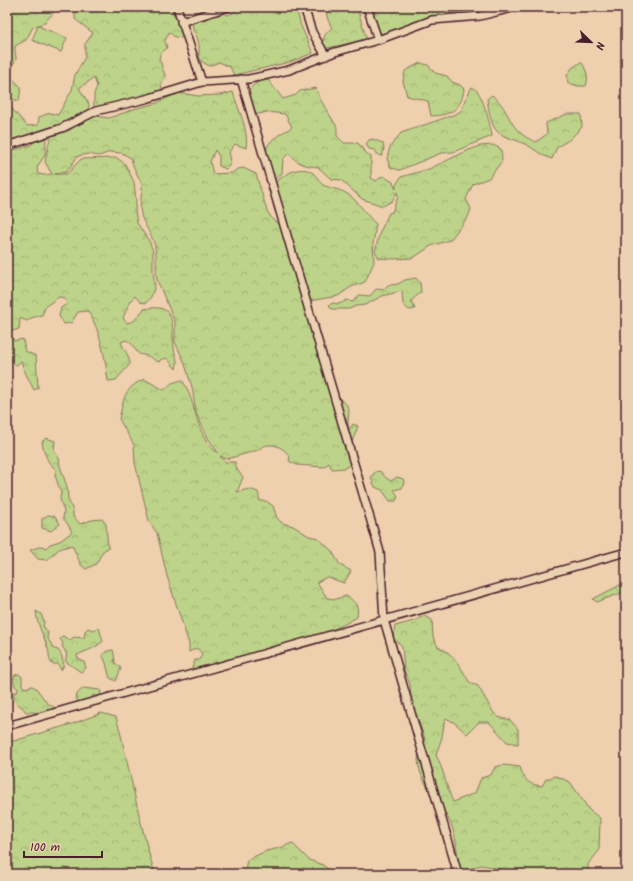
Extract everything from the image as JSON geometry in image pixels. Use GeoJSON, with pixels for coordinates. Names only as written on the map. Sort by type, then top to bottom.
{"type":"FeatureCollection","features":[{"type":"Feature","properties":{"kind":"street"},"geometry":{"type":"LineString","coordinates":[[177,7],[202,82]]}},
{"type":"Feature","properties":{"kind":"street"},"geometry":{"type":"LineString","coordinates":[[182,22],[228,7]]}},
{"type":"Feature","properties":{"kind":"street"},"geometry":{"type":"LineString","coordinates":[[304,7],[312,32],[326,56]]}},
{"type":"Feature","properties":{"kind":"street"},"geometry":{"type":"LineString","coordinates":[[368,7],[378,40]]}},
{"type":"Feature","properties":{"kind":"street"},"geometry":{"type":"LineString","coordinates":[[7,146],[62,128],[96,112],[202,82],[242,80],[289,70],[432,20],[480,16],[516,7]]}},
{"type":"Feature","properties":{"kind":"street"},"geometry":{"type":"LineString","coordinates":[[242,80],[380,552],[384,620],[458,874]]}},
{"type":"Feature","properties":{"kind":"street"},"geometry":{"type":"LineString","coordinates":[[7,726],[626,552]]}},
{"type":"Feature","properties":{"kind":"green space"},"geometry":{"type":"Polygon","coordinates":[[[7,7],[64,7],[55,11],[44,23],[33,27],[26,40],[15,46],[16,59],[11,66],[7,63],[7,7]]]}},
{"type":"Feature","properties":{"kind":"green space"},"geometry":{"type":"Polygon","coordinates":[[[75,7],[171,7],[182,38],[175,37],[169,32],[165,41],[167,48],[160,54],[159,60],[166,77],[161,83],[162,91],[154,100],[146,103],[94,110],[94,94],[97,86],[94,78],[79,88],[89,104],[88,114],[24,141],[12,149],[7,150],[7,107],[13,110],[27,126],[38,125],[39,117],[50,113],[58,115],[72,90],[75,75],[85,57],[85,44],[93,33],[75,19],[75,7]]]}},
{"type":"Feature","properties":{"kind":"green space"},"geometry":{"type":"Polygon","coordinates":[[[243,7],[296,7],[301,26],[313,53],[290,62],[234,75],[230,67],[219,62],[209,66],[201,61],[199,56],[199,44],[193,30],[192,19],[215,11],[228,15],[243,7]]]}},
{"type":"Feature","properties":{"kind":"green space"},"geometry":{"type":"Polygon","coordinates":[[[333,7],[360,7],[359,14],[366,37],[365,40],[323,49],[324,37],[332,28],[326,12],[333,7]]]}},
{"type":"Feature","properties":{"kind":"green space"},"geometry":{"type":"Polygon","coordinates":[[[370,7],[505,7],[484,13],[463,16],[450,13],[440,17],[414,22],[396,31],[381,34],[376,27],[370,7]]]}},
{"type":"Feature","properties":{"kind":"green space"},"geometry":{"type":"Polygon","coordinates":[[[38,26],[67,38],[61,52],[32,40],[38,26]]]}},
{"type":"Feature","properties":{"kind":"green space"},"geometry":{"type":"Polygon","coordinates":[[[581,62],[587,74],[586,86],[578,86],[568,83],[567,75],[572,68],[581,62]]]}},
{"type":"Feature","properties":{"kind":"green space"},"geometry":{"type":"Polygon","coordinates":[[[420,63],[428,65],[435,73],[447,76],[452,82],[460,85],[464,89],[463,96],[458,107],[449,113],[431,116],[428,101],[407,96],[403,81],[405,71],[420,63]]]}},
{"type":"Feature","properties":{"kind":"green space"},"geometry":{"type":"Polygon","coordinates":[[[7,78],[13,79],[21,87],[19,101],[9,98],[7,99],[7,78]]]}},
{"type":"Feature","properties":{"kind":"green space"},"geometry":{"type":"Polygon","coordinates":[[[268,80],[283,99],[296,95],[300,91],[316,88],[320,99],[337,127],[337,136],[344,143],[358,143],[371,157],[371,178],[376,181],[383,176],[393,182],[396,189],[396,185],[401,177],[429,169],[480,146],[493,145],[501,149],[502,161],[489,178],[473,184],[466,199],[471,209],[468,217],[450,240],[431,246],[413,258],[379,258],[375,251],[380,232],[389,213],[392,212],[398,197],[397,192],[392,201],[383,206],[362,199],[341,180],[331,179],[318,167],[302,164],[295,160],[289,153],[283,159],[282,173],[273,181],[266,162],[266,150],[274,138],[292,127],[285,114],[267,112],[254,115],[246,93],[256,83],[268,80]]]}},
{"type":"Feature","properties":{"kind":"green space"},"geometry":{"type":"Polygon","coordinates":[[[472,87],[477,91],[482,99],[492,136],[453,152],[441,153],[400,170],[391,168],[387,159],[390,147],[401,133],[456,114],[462,110],[465,100],[472,87]]]}},
{"type":"Feature","properties":{"kind":"green space"},"geometry":{"type":"Polygon","coordinates":[[[233,92],[245,127],[247,141],[246,148],[235,144],[229,152],[230,161],[226,169],[219,166],[219,156],[215,150],[210,162],[213,174],[232,173],[243,168],[256,174],[267,211],[273,220],[281,226],[274,208],[272,197],[268,190],[288,173],[301,169],[307,170],[313,173],[323,185],[343,191],[349,195],[376,224],[373,244],[374,262],[365,282],[351,287],[338,296],[309,301],[311,313],[319,325],[317,332],[331,381],[340,399],[346,404],[349,410],[349,430],[353,424],[358,426],[352,442],[354,461],[345,468],[332,469],[329,463],[324,467],[297,465],[289,461],[290,457],[284,450],[280,447],[271,445],[267,445],[258,450],[227,459],[220,456],[225,462],[235,462],[237,470],[243,477],[237,492],[249,489],[258,492],[260,501],[266,501],[273,506],[277,518],[282,523],[293,526],[309,536],[318,538],[332,551],[340,565],[351,571],[344,583],[327,577],[317,582],[327,598],[336,599],[346,596],[352,600],[357,607],[358,613],[357,617],[341,626],[321,634],[269,647],[238,660],[228,659],[199,669],[192,668],[195,660],[199,660],[202,654],[197,648],[189,652],[189,644],[167,576],[157,533],[149,521],[135,463],[134,445],[119,419],[128,391],[137,383],[144,379],[164,390],[172,383],[182,380],[191,398],[200,429],[210,446],[218,453],[208,438],[196,413],[192,387],[184,361],[175,342],[175,322],[157,280],[155,246],[141,214],[140,206],[142,187],[140,181],[131,158],[122,153],[110,152],[99,156],[88,154],[78,156],[66,172],[55,174],[67,174],[81,159],[117,158],[125,164],[134,182],[137,223],[149,241],[153,251],[155,286],[151,297],[146,303],[140,302],[135,296],[130,301],[123,318],[127,323],[134,321],[144,309],[163,309],[168,312],[171,317],[172,324],[174,348],[177,360],[176,369],[167,358],[160,360],[159,362],[148,356],[139,354],[132,344],[126,340],[121,342],[129,358],[130,364],[116,380],[108,381],[104,354],[99,336],[88,311],[78,312],[71,323],[64,324],[59,316],[61,308],[67,304],[65,298],[59,297],[46,306],[42,315],[31,318],[27,321],[20,318],[19,329],[9,332],[14,341],[23,339],[25,351],[36,356],[38,388],[34,390],[21,361],[17,365],[13,362],[10,359],[9,349],[7,349],[7,152],[31,145],[36,140],[46,138],[45,155],[37,167],[38,174],[52,174],[45,162],[51,136],[70,130],[84,119],[96,116],[109,118],[157,103],[180,93],[198,96],[220,95],[233,92]]]}},
{"type":"Feature","properties":{"kind":"green space"},"geometry":{"type":"Polygon","coordinates":[[[492,95],[499,101],[519,132],[536,142],[547,134],[546,123],[567,114],[581,114],[582,127],[569,140],[557,147],[552,159],[544,156],[525,144],[502,135],[496,130],[490,117],[487,99],[492,95]]]}},
{"type":"Feature","properties":{"kind":"green space"},"geometry":{"type":"Polygon","coordinates":[[[372,139],[383,143],[384,149],[382,156],[378,155],[375,150],[369,149],[366,144],[372,139]]]}},
{"type":"Feature","properties":{"kind":"green space"},"geometry":{"type":"Polygon","coordinates":[[[416,278],[420,283],[421,292],[411,301],[415,309],[409,310],[403,304],[402,291],[382,296],[365,305],[356,306],[349,309],[332,309],[329,305],[347,300],[353,302],[359,295],[370,296],[376,289],[383,290],[388,285],[398,284],[405,280],[416,278]]]}},
{"type":"Feature","properties":{"kind":"green space"},"geometry":{"type":"Polygon","coordinates":[[[46,438],[55,441],[54,450],[59,458],[73,516],[80,524],[92,520],[102,519],[106,524],[108,548],[103,551],[96,564],[86,569],[81,565],[72,545],[59,549],[47,560],[38,559],[30,550],[42,546],[46,548],[50,544],[60,541],[72,532],[63,518],[64,512],[60,499],[61,493],[55,475],[56,469],[48,461],[44,450],[42,442],[46,438]]]}},
{"type":"Feature","properties":{"kind":"green space"},"geometry":{"type":"Polygon","coordinates":[[[380,471],[391,481],[397,477],[403,479],[404,482],[402,488],[394,490],[398,496],[396,501],[390,501],[382,490],[375,487],[371,478],[375,472],[380,471]]]}},
{"type":"Feature","properties":{"kind":"green space"},"geometry":{"type":"Polygon","coordinates":[[[48,515],[55,516],[60,524],[51,531],[42,528],[42,519],[48,515]]]}},
{"type":"Feature","properties":{"kind":"green space"},"geometry":{"type":"Polygon","coordinates":[[[626,582],[626,591],[597,602],[593,599],[626,582]]]}},
{"type":"Feature","properties":{"kind":"green space"},"geometry":{"type":"Polygon","coordinates":[[[36,611],[41,614],[44,622],[43,627],[48,633],[47,637],[54,649],[58,650],[61,654],[64,665],[61,670],[58,664],[52,664],[50,660],[48,649],[39,626],[36,611]]]}},
{"type":"Feature","properties":{"kind":"green space"},"geometry":{"type":"Polygon","coordinates":[[[424,616],[432,620],[433,637],[438,647],[453,657],[470,683],[478,686],[493,712],[498,717],[510,720],[518,729],[518,744],[507,742],[489,722],[479,722],[467,734],[455,723],[446,718],[436,755],[453,802],[475,793],[481,778],[491,775],[495,767],[504,765],[520,767],[525,779],[533,784],[542,786],[546,779],[556,776],[570,782],[590,811],[600,818],[599,851],[588,864],[588,874],[527,874],[481,865],[471,868],[470,874],[461,874],[453,828],[428,788],[420,770],[418,760],[419,749],[425,739],[417,717],[412,709],[410,684],[404,670],[402,646],[393,638],[395,626],[414,621],[424,616]]]}},
{"type":"Feature","properties":{"kind":"green space"},"geometry":{"type":"Polygon","coordinates":[[[88,628],[93,630],[99,628],[103,641],[77,655],[78,659],[84,662],[86,668],[81,672],[65,661],[66,654],[62,646],[63,643],[60,639],[63,636],[70,640],[74,637],[84,638],[85,631],[88,628]]]}},
{"type":"Feature","properties":{"kind":"green space"},"geometry":{"type":"Polygon","coordinates":[[[113,650],[115,663],[121,668],[116,681],[110,678],[102,655],[107,651],[113,650]]]}},
{"type":"Feature","properties":{"kind":"green space"},"geometry":{"type":"Polygon","coordinates":[[[19,674],[22,677],[22,684],[24,688],[32,686],[36,688],[47,703],[59,710],[55,715],[48,719],[44,714],[26,712],[15,702],[14,692],[17,692],[18,689],[15,686],[13,679],[15,675],[19,674]]]}},
{"type":"Feature","properties":{"kind":"green space"},"geometry":{"type":"Polygon","coordinates":[[[83,688],[100,690],[101,693],[98,697],[93,695],[89,700],[79,702],[76,699],[77,694],[83,688]]]}},
{"type":"Feature","properties":{"kind":"green space"},"geometry":{"type":"Polygon","coordinates":[[[101,713],[116,717],[140,820],[155,874],[7,874],[7,743],[75,723],[101,713]]]}},
{"type":"Feature","properties":{"kind":"green space"},"geometry":{"type":"Polygon","coordinates":[[[292,843],[309,860],[323,865],[334,874],[286,874],[280,871],[271,874],[249,874],[245,870],[247,860],[266,851],[280,848],[292,843]]]}}]}
